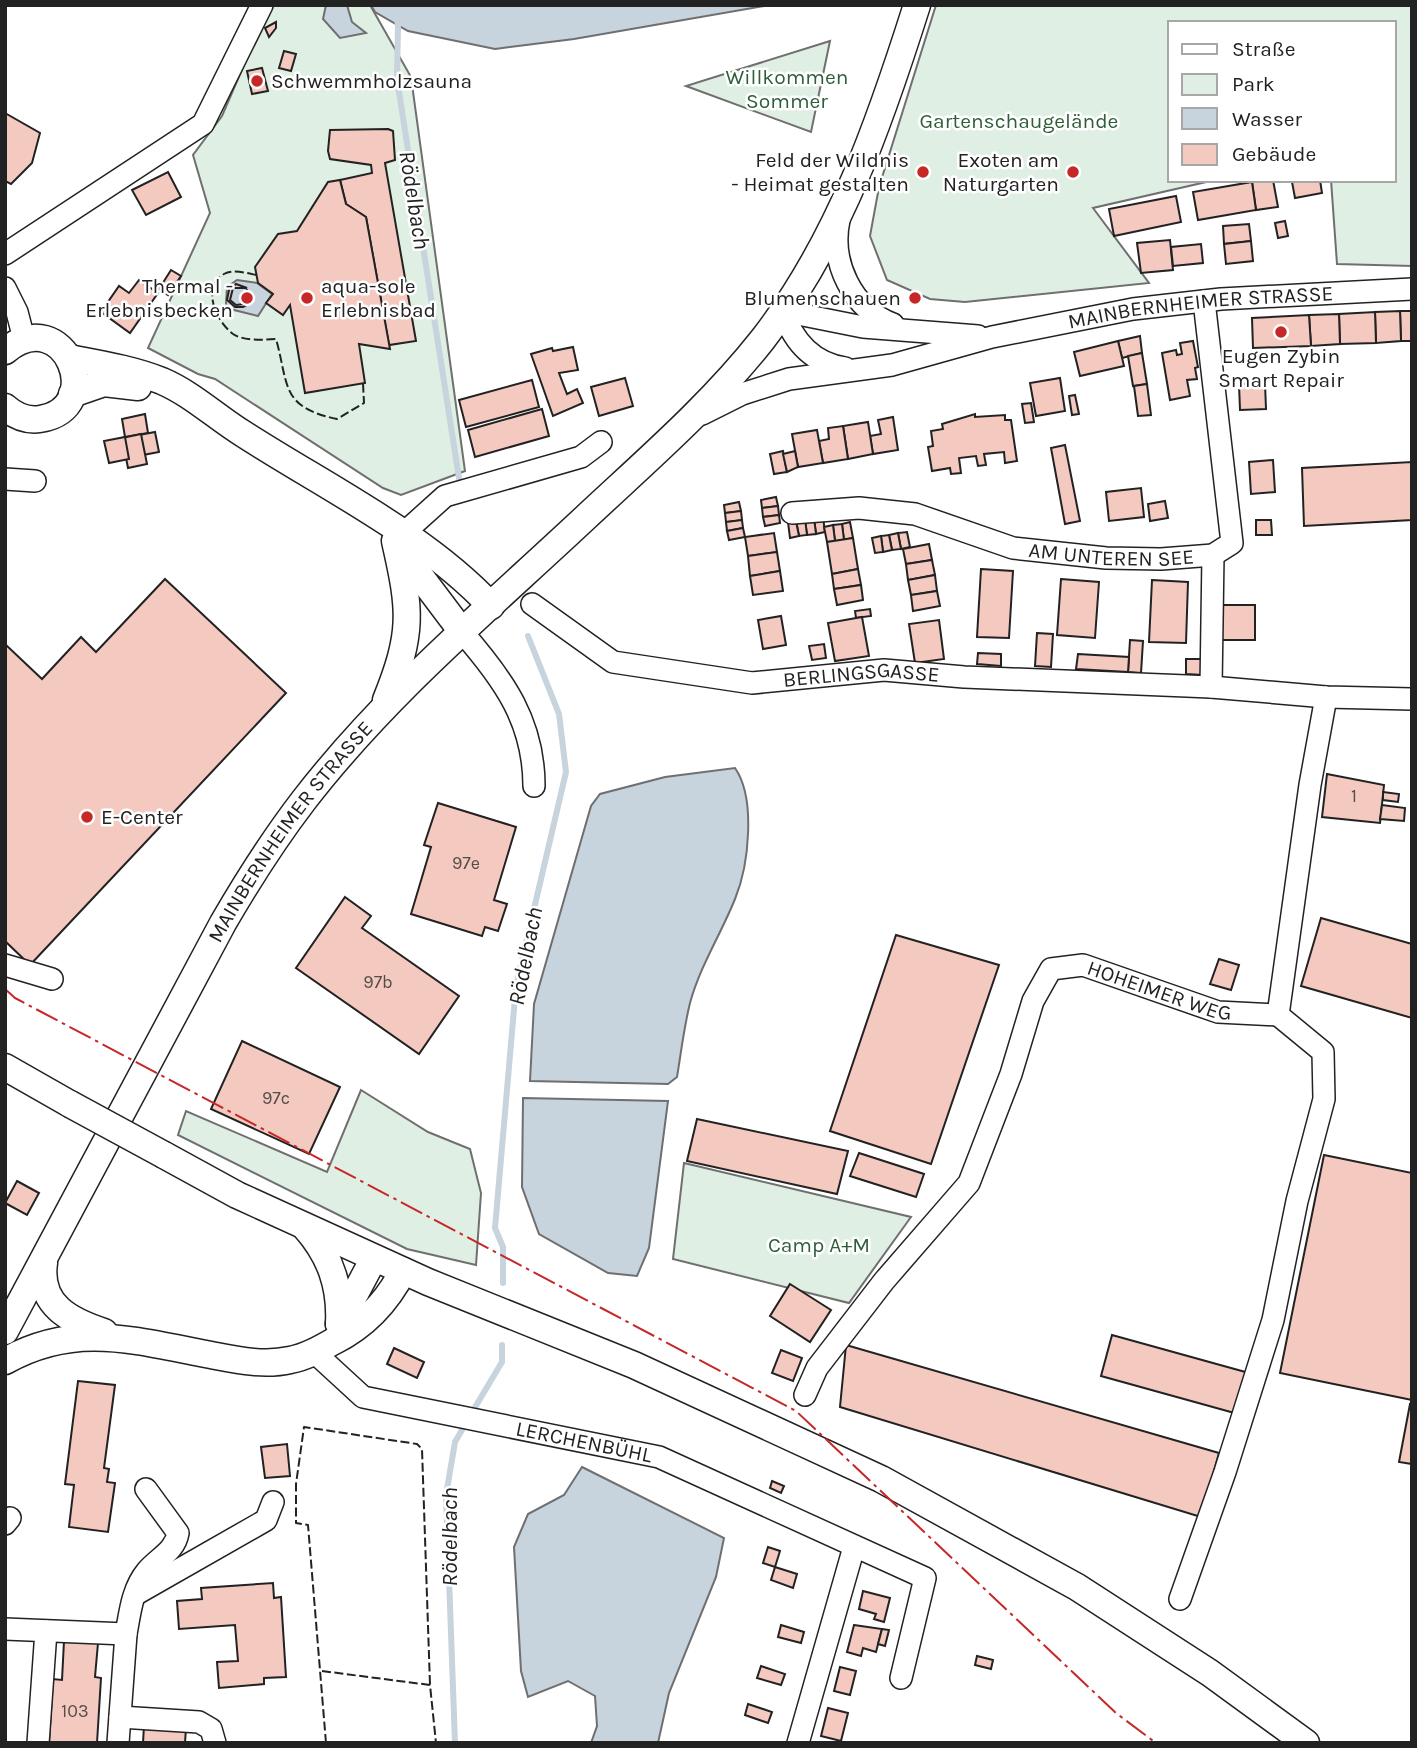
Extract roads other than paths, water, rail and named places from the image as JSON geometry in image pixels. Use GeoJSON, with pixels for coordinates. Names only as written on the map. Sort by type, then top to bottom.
{"type":"FeatureCollection","features":[{"type":"Feature","properties":{"kind":"main road","name":"MAINBERNHEIMER STRASSE"},"geometry":{"type":"LineString","coordinates":[[5,1331],[44,1263],[205,957],[263,857],[305,799],[382,712],[689,421],[743,363],[783,311],[841,211],[881,111],[917,5]]}},
{"type":"Feature","properties":{"kind":"main road"},"geometry":{"type":"LineString","coordinates":[[5,407],[23,418],[47,418],[65,406],[72,394],[75,375],[69,358],[54,343],[34,338],[15,345]]}},
{"type":"Feature","properties":{"kind":"main road"},"geometry":{"type":"LineString","coordinates":[[69,358],[129,370],[191,396],[240,432],[461,577],[491,606]]}},
{"type":"Feature","properties":{"kind":"main road"},"geometry":{"type":"LineString","coordinates":[[72,394],[104,383],[133,385],[240,432]]}},
{"type":"Feature","properties":{"kind":"main road"},"geometry":{"type":"LineString","coordinates":[[392,532],[435,599],[463,633]]}},
{"type":"Feature","properties":{"kind":"main road"},"geometry":{"type":"LineString","coordinates":[[382,712],[404,653],[409,623],[407,592],[392,532]]}},
{"type":"Feature","properties":{"kind":"main road"},"geometry":{"type":"LineString","coordinates":[[5,1067],[237,1195],[403,1271],[634,1365],[881,1479],[1077,1587],[1210,1673],[1306,1743]]}},
{"type":"Feature","properties":{"kind":"main road"},"geometry":{"type":"LineString","coordinates":[[304,1226],[323,1250],[335,1278],[339,1324]]}},
{"type":"Feature","properties":{"kind":"main road"},"geometry":{"type":"LineString","coordinates":[[319,1350],[339,1324],[374,1258]]}},
{"type":"Feature","properties":{"kind":"main road"},"geometry":{"type":"LineString","coordinates":[[44,1263],[44,1286],[61,1313],[124,1339]]}},
{"type":"Feature","properties":{"kind":"main road"},"geometry":{"type":"LineString","coordinates":[[5,1361],[36,1346],[89,1335],[124,1339],[243,1362],[277,1363],[319,1350],[363,1324],[382,1305],[403,1271]]}},
{"type":"Feature","properties":{"kind":"street"},"geometry":{"type":"LineString","coordinates":[[5,254],[203,124],[262,5]]}},
{"type":"Feature","properties":{"kind":"street","name":"MAINBERNHEIMER STRASSE"},"geometry":{"type":"LineString","coordinates":[[841,211],[837,226],[839,259],[854,293],[868,312],[903,328]]}},
{"type":"Feature","properties":{"kind":"street"},"geometry":{"type":"LineString","coordinates":[[5,288],[17,312],[15,345]]}},
{"type":"Feature","properties":{"kind":"street","name":"MAINBERNHEIMER STRASSE"},"geometry":{"type":"LineString","coordinates":[[689,421],[741,394],[765,386],[930,356],[992,337],[1133,309],[1205,301],[1412,289]]}},
{"type":"Feature","properties":{"kind":"street","name":"AM UNTEREN SEE"},"geometry":{"type":"LineString","coordinates":[[792,513],[859,508],[915,514],[1013,548],[1106,558],[1161,559],[1213,555],[1232,543],[1205,301]]}},
{"type":"Feature","properties":{"kind":"street","name":"MAINBERNHEIMER STRASSE"},"geometry":{"type":"LineString","coordinates":[[783,311],[863,327],[992,337]]}},
{"type":"Feature","properties":{"kind":"street","name":"MAINBERNHEIMER STRASSE"},"geometry":{"type":"LineString","coordinates":[[783,311],[789,328],[804,349],[827,364],[854,369]]}},
{"type":"Feature","properties":{"kind":"street"},"geometry":{"type":"LineString","coordinates":[[392,532],[445,496],[581,457],[601,442]]}},
{"type":"Feature","properties":{"kind":"street"},"geometry":{"type":"LineString","coordinates":[[5,479],[35,481]]}},
{"type":"Feature","properties":{"kind":"street"},"geometry":{"type":"LineString","coordinates":[[1211,687],[1213,555]]}},
{"type":"Feature","properties":{"kind":"street","name":"BERLINGSGASSE"},"geometry":{"type":"LineString","coordinates":[[533,604],[613,662],[752,683],[884,670],[964,677],[1211,687],[1326,697],[1412,699]]}},
{"type":"Feature","properties":{"kind":"street"},"geometry":{"type":"LineString","coordinates":[[463,633],[494,670],[520,716],[531,741],[534,786]]}},
{"type":"Feature","properties":{"kind":"street"},"geometry":{"type":"LineString","coordinates":[[1180,1600],[1225,1472],[1273,1320],[1297,1202],[1324,1099],[1323,1052],[1278,1015],[1326,697]]}},
{"type":"Feature","properties":{"kind":"street"},"geometry":{"type":"LineString","coordinates":[[5,965],[52,979]]}},
{"type":"Feature","properties":{"kind":"street","name":"HOHEIMER WEG"},"geometry":{"type":"LineString","coordinates":[[805,1395],[817,1368],[875,1292],[969,1182],[1011,1074],[1033,1001],[1051,969],[1083,965],[1217,1012],[1278,1015]]}},
{"type":"Feature","properties":{"kind":"street","name":"LERCHENBÜHL"},"geometry":{"type":"LineString","coordinates":[[319,1350],[363,1397],[493,1421],[659,1457],[925,1578],[901,1678]]}},
{"type":"Feature","properties":{"kind":"street"},"geometry":{"type":"LineString","coordinates":[[118,1743],[126,1634],[132,1600],[146,1573],[176,1544],[178,1533],[146,1489]]}},
{"type":"Feature","properties":{"kind":"street"},"geometry":{"type":"LineString","coordinates":[[132,1600],[143,1589],[266,1520],[274,1502]]}},
{"type":"Feature","properties":{"kind":"street"},"geometry":{"type":"LineString","coordinates":[[798,1743],[853,1547]]}},
{"type":"Feature","properties":{"kind":"street"},"geometry":{"type":"LineString","coordinates":[[5,1629],[126,1634]]}},
{"type":"Feature","properties":{"kind":"street"},"geometry":{"type":"LineString","coordinates":[[38,1743],[46,1631]]}},
{"type":"Feature","properties":{"kind":"street"},"geometry":{"type":"LineString","coordinates":[[120,1717],[198,1722],[211,1729],[215,1743]]}},
{"type":"Feature","properties":{"kind":"water"},"geometry":{"type":"Polygon","coordinates":[[[326,5],[347,5],[352,22],[366,33],[340,38],[323,19],[326,5]]]}},
{"type":"Feature","properties":{"kind":"water"},"geometry":{"type":"Polygon","coordinates":[[[371,5],[770,5],[574,39],[495,49],[408,31],[375,12],[371,5]]]}},
{"type":"Feature","properties":{"kind":"water","name":"Thermal - Erlebnisbecken"},"geometry":{"type":"Polygon","coordinates":[[[237,280],[257,283],[272,294],[258,316],[230,309],[226,304],[227,287],[237,280]]]}},
{"type":"Feature","properties":{"kind":"water"},"geometry":{"type":"Polygon","coordinates":[[[735,768],[742,781],[748,814],[744,868],[735,899],[694,989],[677,1077],[668,1084],[530,1081],[534,1004],[591,806],[600,794],[665,777],[735,768]]]}},
{"type":"Feature","properties":{"kind":"water"},"geometry":{"type":"Polygon","coordinates":[[[523,1098],[668,1101],[649,1248],[637,1276],[608,1273],[539,1234],[522,1187],[523,1098]]]}},
{"type":"Feature","properties":{"kind":"water"},"geometry":{"type":"Polygon","coordinates":[[[582,1467],[724,1538],[716,1577],[669,1693],[658,1743],[591,1743],[597,1726],[595,1696],[568,1681],[528,1697],[521,1671],[514,1547],[528,1514],[564,1495],[582,1467]]]}},
{"type":"Feature","properties":{"kind":"waterway","name":"Rödelbach"},"geometry":{"type":"LineString","coordinates":[[394,5],[398,25],[397,79],[459,478]]}},
{"type":"Feature","properties":{"kind":"waterway","name":"Rödelbach"},"geometry":{"type":"LineString","coordinates":[[503,1283],[503,1247],[495,1228],[516,986],[566,772],[559,714],[528,636]]}},
{"type":"Feature","properties":{"kind":"waterway","name":"Rödelbach"},"geometry":{"type":"LineString","coordinates":[[471,1414],[502,1362],[502,1345]]}},
{"type":"Feature","properties":{"kind":"waterway","name":"Rödelbach"},"geometry":{"type":"LineString","coordinates":[[455,1743],[446,1495],[455,1442],[466,1423]]}},
{"type":"Feature","properties":{"kind":"place","name":"Schwemmholzsauna"},"geometry":{"type":"Point","coordinates":[257,81]}},
{"type":"Feature","properties":{"kind":"place","name":"Feld der Wildnis - Heimat gestalten"},"geometry":{"type":"Point","coordinates":[923,172]}},
{"type":"Feature","properties":{"kind":"place","name":"Exoten am Naturgarten"},"geometry":{"type":"Point","coordinates":[1073,172]}},
{"type":"Feature","properties":{"kind":"place","name":"Thermal - Erlebnisbecken"},"geometry":{"type":"Point","coordinates":[247,298]}},
{"type":"Feature","properties":{"kind":"place","name":"aqua-sole Erlebnisbad"},"geometry":{"type":"Point","coordinates":[307,298]}},
{"type":"Feature","properties":{"kind":"place","name":"Blumenschauen"},"geometry":{"type":"Point","coordinates":[915,298]}},
{"type":"Feature","properties":{"kind":"place","name":"Eugen Zybin Smart Repair"},"geometry":{"type":"Point","coordinates":[1281,332]}},
{"type":"Feature","properties":{"kind":"place","name":"E-Center"},"geometry":{"type":"Point","coordinates":[87,817]}},
{"type":"Feature","properties":{"kind":"park label","name":"Willkommen Sommer"},"geometry":{"type":"Point","coordinates":[787,89]}},
{"type":"Feature","properties":{"kind":"park label","name":"Gartenschaugelände"},"geometry":{"type":"Point","coordinates":[1019,121]}},
{"type":"Feature","properties":{"kind":"park label","name":"Camp A+M"},"geometry":{"type":"Point","coordinates":[819,1245]}}]}
